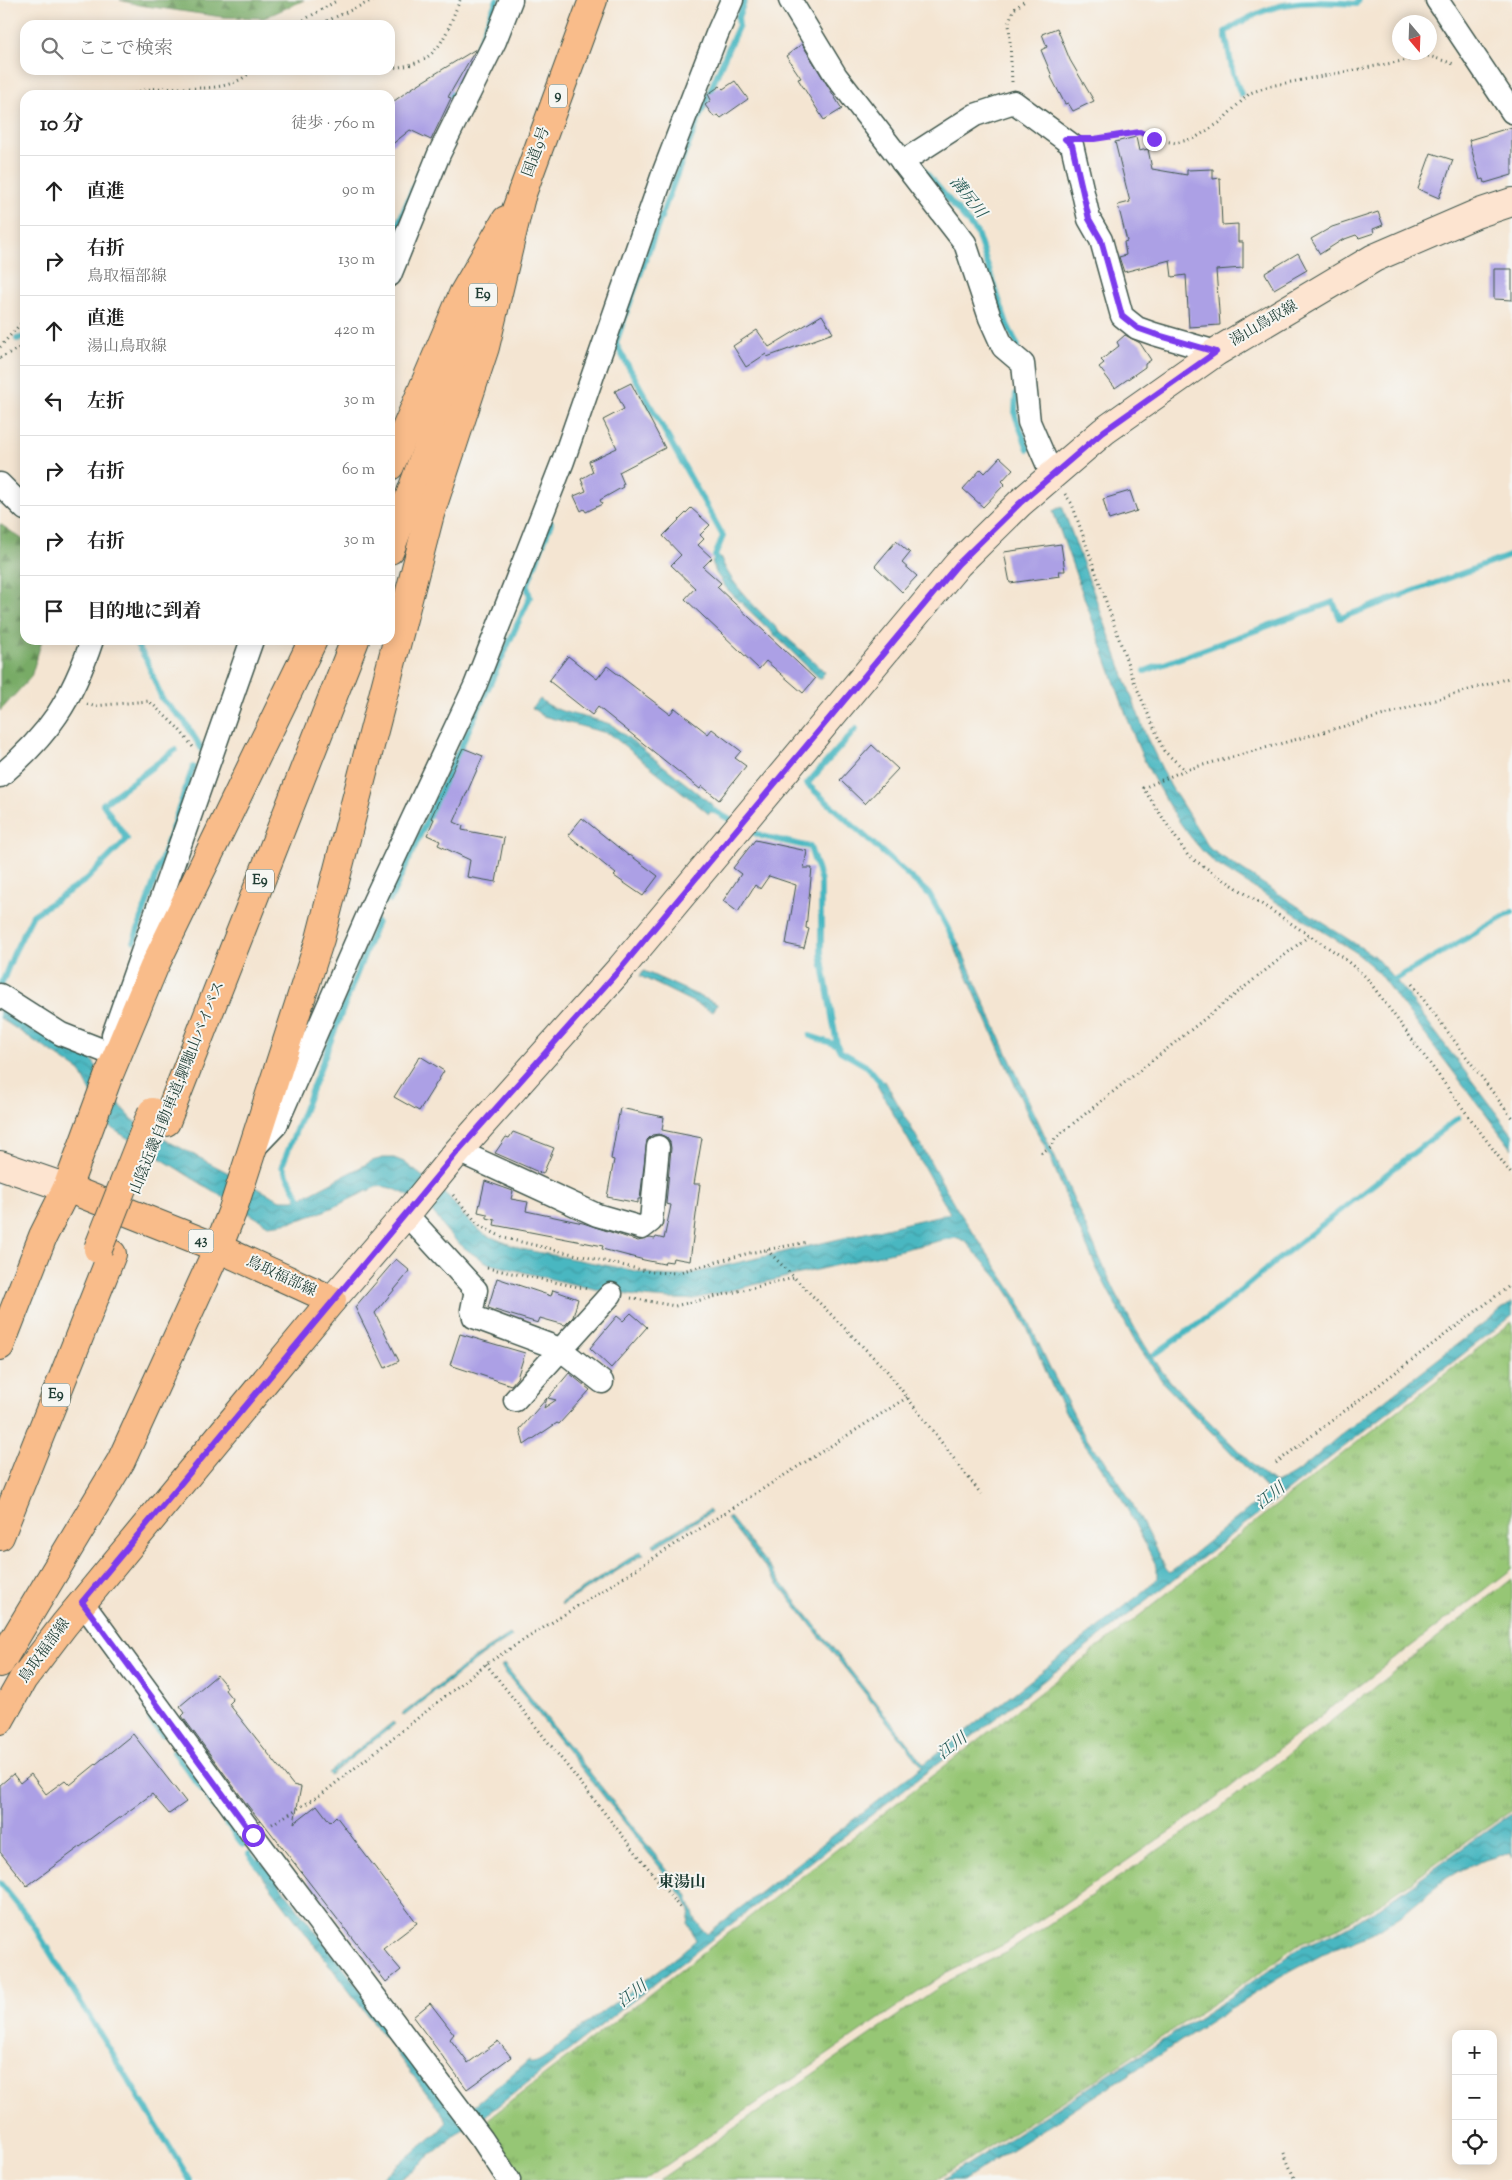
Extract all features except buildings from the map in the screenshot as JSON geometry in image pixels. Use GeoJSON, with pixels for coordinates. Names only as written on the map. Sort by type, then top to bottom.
{"type":"FeatureCollection","features":[{"type":"Feature","properties":{"kind":"main road","name":"国道9号"},"geometry":{"type":"LineString","coordinates":[[522,192],[593,0]]}},
{"type":"Feature","properties":{"kind":"main road","name":"E9"},"geometry":{"type":"LineString","coordinates":[[395,536],[444,397],[522,192]]}},
{"type":"Feature","properties":{"kind":"main road"},"geometry":{"type":"LineString","coordinates":[[395,454],[463,294],[522,192]]}},
{"type":"Feature","properties":{"kind":"main road"},"geometry":{"type":"LineString","coordinates":[[0,1663],[121,1461],[218,1248],[232,1212],[320,939],[430,514],[485,347],[522,192]]}},
{"type":"Feature","properties":{"kind":"main road","name":"湯山鳥取線"},"geometry":{"type":"LineString","coordinates":[[332,1300],[440,1175],[458,1151],[621,968],[958,564],[1020,503],[1104,431],[1216,352],[1374,258],[1476,214],[1512,202]]}},
{"type":"Feature","properties":{"kind":"main road","name":"E9"},"geometry":{"type":"LineString","coordinates":[[395,507],[444,397]]}},
{"type":"Feature","properties":{"kind":"main road"},"geometry":{"type":"LineString","coordinates":[[0,1346],[43,1236],[67,1188],[113,1067],[154,967],[311,645]]}},
{"type":"Feature","properties":{"kind":"main road","name":"山陰近畿自動車道;駟馳山バイパス"},"geometry":{"type":"LineString","coordinates":[[159,1117],[340,645]]}},
{"type":"Feature","properties":{"kind":"main road","name":"山陰近畿自動車道;駟馳山バイパス"},"geometry":{"type":"LineString","coordinates":[[0,1536],[105,1252],[353,645]]}},
{"type":"Feature","properties":{"kind":"main road"},"geometry":{"type":"LineString","coordinates":[[0,1165],[67,1188]]}},
{"type":"Feature","properties":{"kind":"main road","name":"鳥取福部線"},"geometry":{"type":"LineString","coordinates":[[0,1720],[23,1679],[82,1602],[332,1300],[218,1248],[67,1188]]}},
{"type":"Feature","properties":{"kind":"main road","name":"山陰近畿自動車道;駟馳山バイパス"},"geometry":{"type":"LineString","coordinates":[[0,1487],[105,1252]]}},
{"type":"Feature","properties":{"kind":"street"},"geometry":{"type":"LineString","coordinates":[[395,263],[439,154],[495,40],[511,0]]}},
{"type":"Feature","properties":{"kind":"street"},"geometry":{"type":"LineString","coordinates":[[250,1160],[276,1125],[374,901],[475,686],[563,461],[667,166],[717,34],[732,0]]}},
{"type":"Feature","properties":{"kind":"street"},"geometry":{"type":"LineString","coordinates":[[790,0],[836,76],[965,243],[990,318],[1003,347],[1023,364],[1029,422],[1052,475]]}},
{"type":"Feature","properties":{"kind":"street"},"geometry":{"type":"LineString","coordinates":[[1438,0],[1512,112]]}},
{"type":"Feature","properties":{"kind":"street"},"geometry":{"type":"LineString","coordinates":[[902,162],[975,115],[1014,102],[1072,145],[1089,219],[1101,240],[1122,316],[1137,328],[1216,352]]}},
{"type":"Feature","properties":{"kind":"street"},"geometry":{"type":"LineString","coordinates":[[0,484],[20,504]]}},
{"type":"Feature","properties":{"kind":"street"},"geometry":{"type":"LineString","coordinates":[[0,776],[28,753],[58,715],[81,673],[90,645]]}},
{"type":"Feature","properties":{"kind":"street"},"geometry":{"type":"LineString","coordinates":[[113,1067],[112,1035],[250,645]]}},
{"type":"Feature","properties":{"kind":"street"},"geometry":{"type":"LineString","coordinates":[[0,995],[113,1067]]}},
{"type":"Feature","properties":{"kind":"street"},"geometry":{"type":"LineString","coordinates":[[458,1151],[597,1214],[642,1228],[651,1221],[658,1147]]}},
{"type":"Feature","properties":{"kind":"street"},"geometry":{"type":"LineString","coordinates":[[406,1214],[476,1290],[472,1310],[474,1317],[560,1349],[602,1382]]}},
{"type":"Feature","properties":{"kind":"street"},"geometry":{"type":"LineString","coordinates":[[514,1400],[611,1294]]}},
{"type":"Feature","properties":{"kind":"street"},"geometry":{"type":"LineString","coordinates":[[82,1602],[253,1835],[482,2139],[509,2180]]}},
{"type":"Feature","properties":{"kind":"path"},"geometry":{"type":"LineString","coordinates":[[304,20],[338,0]]}},
{"type":"Feature","properties":{"kind":"path"},"geometry":{"type":"LineString","coordinates":[[329,20],[373,0]]}},
{"type":"Feature","properties":{"kind":"path"},"geometry":{"type":"LineString","coordinates":[[395,67],[417,63],[430,56],[442,43],[460,0]]}},
{"type":"Feature","properties":{"kind":"path"},"geometry":{"type":"LineString","coordinates":[[1014,102],[1009,22],[1013,10],[1026,0]]}},
{"type":"Feature","properties":{"kind":"path"},"geometry":{"type":"LineString","coordinates":[[1065,139],[1094,139],[1140,132],[1154,139],[1176,142],[1195,138],[1208,132],[1250,93],[1270,86],[1429,56],[1462,67],[1473,69],[1483,67]]}},
{"type":"Feature","properties":{"kind":"path"},"geometry":{"type":"LineString","coordinates":[[142,90],[201,89],[223,85],[247,75]]}},
{"type":"Feature","properties":{"kind":"path"},"geometry":{"type":"LineString","coordinates":[[0,347],[20,325]]}},
{"type":"Feature","properties":{"kind":"path"},"geometry":{"type":"LineString","coordinates":[[0,358],[20,348]]}},
{"type":"Feature","properties":{"kind":"path"},"geometry":{"type":"LineString","coordinates":[[1052,475],[1072,504],[1133,679],[1164,751],[1185,770]]}},
{"type":"Feature","properties":{"kind":"path"},"geometry":{"type":"LineString","coordinates":[[1512,677],[1381,716],[1185,770],[1143,788],[1188,856],[1341,956],[1366,978],[1512,1175]]}},
{"type":"Feature","properties":{"kind":"path"},"geometry":{"type":"LineString","coordinates":[[68,698],[93,706],[149,701],[188,740],[205,770]]}},
{"type":"Feature","properties":{"kind":"path"},"geometry":{"type":"LineString","coordinates":[[1041,1153],[1052,1146],[1055,1138],[1310,935]]}},
{"type":"Feature","properties":{"kind":"path"},"geometry":{"type":"LineString","coordinates":[[1412,984],[1512,1118]]}},
{"type":"Feature","properties":{"kind":"path"},"geometry":{"type":"LineString","coordinates":[[440,1175],[459,1203],[480,1226],[504,1238],[651,1272],[676,1272],[749,1253],[808,1242]]}},
{"type":"Feature","properties":{"kind":"path"},"geometry":{"type":"LineString","coordinates":[[767,1250],[887,1371],[981,1494]]}},
{"type":"Feature","properties":{"kind":"path"},"geometry":{"type":"LineString","coordinates":[[1276,1463],[1512,1284]]}},
{"type":"Feature","properties":{"kind":"path"},"geometry":{"type":"LineString","coordinates":[[253,1835],[322,1794],[486,1664],[908,1397]]}},
{"type":"Feature","properties":{"kind":"path"},"geometry":{"type":"LineString","coordinates":[[486,1664],[680,1908]]}},
{"type":"Feature","properties":{"kind":"path"},"geometry":{"type":"LineString","coordinates":[[1284,2153],[1295,2180]]}},
{"type":"Feature","properties":{"kind":"green space"},"geometry":{"type":"Polygon","coordinates":[[[120,0],[304,0],[264,18],[222,17],[139,5],[120,0]]]}},
{"type":"Feature","properties":{"kind":"green space"},"geometry":{"type":"Polygon","coordinates":[[[0,524],[20,538],[20,645],[41,645],[31,677],[0,711],[0,524]]]}},
{"type":"Feature","properties":{"kind":"green space"},"geometry":{"type":"Polygon","coordinates":[[[1512,1322],[1512,1569],[1201,1810],[1005,1944],[943,1975],[645,2180],[518,2180],[483,2123],[1149,1608],[1247,1528],[1512,1322]]]}},
{"type":"Feature","properties":{"kind":"green space"},"geometry":{"type":"Polygon","coordinates":[[[1512,1579],[1512,1810],[1369,1910],[1336,1929],[1297,1945],[1249,1980],[1104,2075],[936,2180],[659,2180],[948,1981],[1009,1951],[1211,1815],[1512,1579]]]}},
{"type":"Feature","properties":{"kind":"water"},"geometry":{"type":"Polygon","coordinates":[[[1062,506],[1146,736],[1170,785],[1210,849],[1374,956],[1400,985],[1512,1134],[1512,1149],[1376,970],[1354,951],[1216,864],[1180,823],[1159,789],[1135,739],[1053,511],[1062,506]]]}},
{"type":"Feature","properties":{"kind":"water"},"geometry":{"type":"Polygon","coordinates":[[[721,558],[738,587],[752,603],[825,672],[820,679],[727,589],[716,573],[712,561],[721,558]]]}},
{"type":"Feature","properties":{"kind":"water"},"geometry":{"type":"Polygon","coordinates":[[[540,699],[556,709],[612,725],[714,806],[709,814],[610,734],[543,716],[532,708],[540,699]]]}},
{"type":"Feature","properties":{"kind":"water","name":"江川"},"geometry":{"type":"Polygon","coordinates":[[[951,934],[956,938],[1103,1265],[1145,1345],[1162,1371],[1182,1394],[1253,1465],[1274,1483],[1293,1474],[1310,1462],[1363,1417],[1512,1302],[1512,1316],[481,2119],[462,2130],[400,2180],[379,2180],[438,2132],[446,2123],[443,2115],[256,1868],[254,1862],[260,1859],[457,2116],[477,2103],[529,2060],[529,2063],[533,2063],[547,2055],[696,1940],[688,1924],[690,1911],[685,1899],[501,1667],[504,1664],[687,1895],[696,1920],[707,1934],[922,1766],[727,1519],[730,1517],[924,1764],[1148,1588],[1157,1578],[1157,1567],[1119,1493],[1078,1435],[1054,1391],[1030,1334],[1013,1300],[1002,1283],[966,1242],[958,1238],[694,1299],[669,1299],[643,1297],[592,1288],[490,1264],[460,1245],[431,1211],[405,1194],[390,1188],[376,1187],[311,1216],[268,1225],[108,1126],[80,1071],[0,1018],[0,1000],[91,1058],[123,1109],[139,1126],[280,1200],[294,1200],[372,1161],[394,1158],[404,1162],[449,1197],[463,1215],[484,1234],[521,1249],[657,1275],[676,1276],[694,1273],[950,1213],[877,1085],[885,1081],[956,1207],[1018,1299],[1083,1433],[1093,1448],[1102,1456],[1130,1499],[1166,1569],[1170,1573],[1263,1497],[1267,1489],[1164,1384],[1133,1338],[1097,1269],[1049,1154],[1029,1117],[951,939],[951,934]]]}},
{"type":"Feature","properties":{"kind":"water"},"geometry":{"type":"Polygon","coordinates":[[[644,971],[717,1004],[713,1012],[640,976],[644,971]]]}},
{"type":"Feature","properties":{"kind":"water"},"geometry":{"type":"Polygon","coordinates":[[[709,1510],[711,1512],[655,1547],[653,1544],[709,1510]]]}},
{"type":"Feature","properties":{"kind":"water"},"geometry":{"type":"Polygon","coordinates":[[[641,1551],[644,1554],[562,1605],[561,1603],[641,1551]]]}},
{"type":"Feature","properties":{"kind":"water"},"geometry":{"type":"Polygon","coordinates":[[[510,1634],[512,1637],[487,1652],[404,1716],[402,1714],[486,1649],[510,1634]]]}},
{"type":"Feature","properties":{"kind":"water"},"geometry":{"type":"Polygon","coordinates":[[[393,1722],[395,1724],[330,1775],[328,1773],[393,1722]]]}},
{"type":"Feature","properties":{"kind":"water"},"geometry":{"type":"Polygon","coordinates":[[[1512,1813],[1512,1858],[1509,1853],[1469,1865],[1447,1878],[1402,1915],[1372,1934],[1331,1950],[1279,1978],[964,2180],[943,2180],[1231,1997],[1300,1947],[1337,1932],[1368,1915],[1512,1813]]]}},
{"type":"Feature","properties":{"kind":"waterway"},"geometry":{"type":"LineString","coordinates":[[456,81],[470,64],[497,0]]}},
{"type":"Feature","properties":{"kind":"waterway"},"geometry":{"type":"LineString","coordinates":[[607,368],[686,152],[739,25],[738,17],[745,0]]}},
{"type":"Feature","properties":{"kind":"waterway"},"geometry":{"type":"LineString","coordinates":[[1241,94],[1233,74],[1225,32],[1257,14],[1287,4],[1319,2],[1356,4],[1358,0]]}},
{"type":"Feature","properties":{"kind":"waterway"},"geometry":{"type":"LineString","coordinates":[[449,88],[447,91],[456,99],[453,105]]}},
{"type":"Feature","properties":{"kind":"waterway","name":"溝尻川"},"geometry":{"type":"LineString","coordinates":[[915,160],[977,233],[1007,324],[1018,346],[1018,352]]}},
{"type":"Feature","properties":{"kind":"waterway"},"geometry":{"type":"LineString","coordinates":[[395,232],[420,172]]}},
{"type":"Feature","properties":{"kind":"waterway"},"geometry":{"type":"LineString","coordinates":[[616,344],[723,536],[715,556],[719,568]]}},
{"type":"Feature","properties":{"kind":"waterway","name":"溝尻川"},"geometry":{"type":"LineString","coordinates":[[1016,394],[1015,415],[1028,449]]}},
{"type":"Feature","properties":{"kind":"waterway"},"geometry":{"type":"LineString","coordinates":[[384,903],[387,897],[390,900],[530,597],[527,586],[551,523]]}},
{"type":"Feature","properties":{"kind":"waterway"},"geometry":{"type":"LineString","coordinates":[[1145,671],[1333,602],[1340,618],[1512,555]]}},
{"type":"Feature","properties":{"kind":"waterway"},"geometry":{"type":"LineString","coordinates":[[137,645],[146,659],[162,699],[185,722],[203,751]]}},
{"type":"Feature","properties":{"kind":"waterway"},"geometry":{"type":"LineString","coordinates":[[856,729],[807,784],[930,895],[955,942]]}},
{"type":"Feature","properties":{"kind":"waterway"},"geometry":{"type":"LineString","coordinates":[[0,988],[14,953],[33,915],[86,880],[127,839],[103,804],[175,750]]}},
{"type":"Feature","properties":{"kind":"waterway"},"geometry":{"type":"LineString","coordinates":[[134,941],[193,767]]}},
{"type":"Feature","properties":{"kind":"waterway"},"geometry":{"type":"LineString","coordinates":[[706,806],[734,822]]}},
{"type":"Feature","properties":{"kind":"waterway"},"geometry":{"type":"LineString","coordinates":[[747,829],[761,836],[810,847],[821,881],[821,954],[837,1045],[840,1051],[868,1067],[886,1089]]}},
{"type":"Feature","properties":{"kind":"waterway"},"geometry":{"type":"LineString","coordinates":[[1392,981],[1512,912]]}},
{"type":"Feature","properties":{"kind":"waterway"},"geometry":{"type":"LineString","coordinates":[[303,1204],[282,1166],[377,922]]}},
{"type":"Feature","properties":{"kind":"waterway"},"geometry":{"type":"LineString","coordinates":[[810,1036],[837,1045]]}},
{"type":"Feature","properties":{"kind":"waterway"},"geometry":{"type":"LineString","coordinates":[[1155,1354],[1219,1309],[1276,1261],[1458,1118]]}},
{"type":"Feature","properties":{"kind":"waterway"},"geometry":{"type":"LineString","coordinates":[[150,1720],[162,1735]]}},
{"type":"Feature","properties":{"kind":"waterway"},"geometry":{"type":"LineString","coordinates":[[174,1752],[243,1845]]}},
{"type":"Feature","properties":{"kind":"waterway"},"geometry":{"type":"LineString","coordinates":[[249,1854],[259,1867]]}},
{"type":"Feature","properties":{"kind":"waterway"},"geometry":{"type":"LineString","coordinates":[[0,1883],[30,1920],[190,2180]]}},
{"type":"Feature","properties":{"kind":"district","name":"東湯山"},"geometry":{"type":"Point","coordinates":[682,1883]}},
{"type":"Feature","properties":{"kind":"route"},"geometry":{"type":"LineString","coordinates":[[253,1835],[82,1602],[332,1300],[440,1175],[458,1151],[621,968],[958,564],[1020,503],[1104,431],[1216,352],[1137,328],[1122,316],[1101,240],[1089,219],[1072,145],[1065,139],[1094,139],[1123,133],[1140,132],[1154,139]]}}]}
